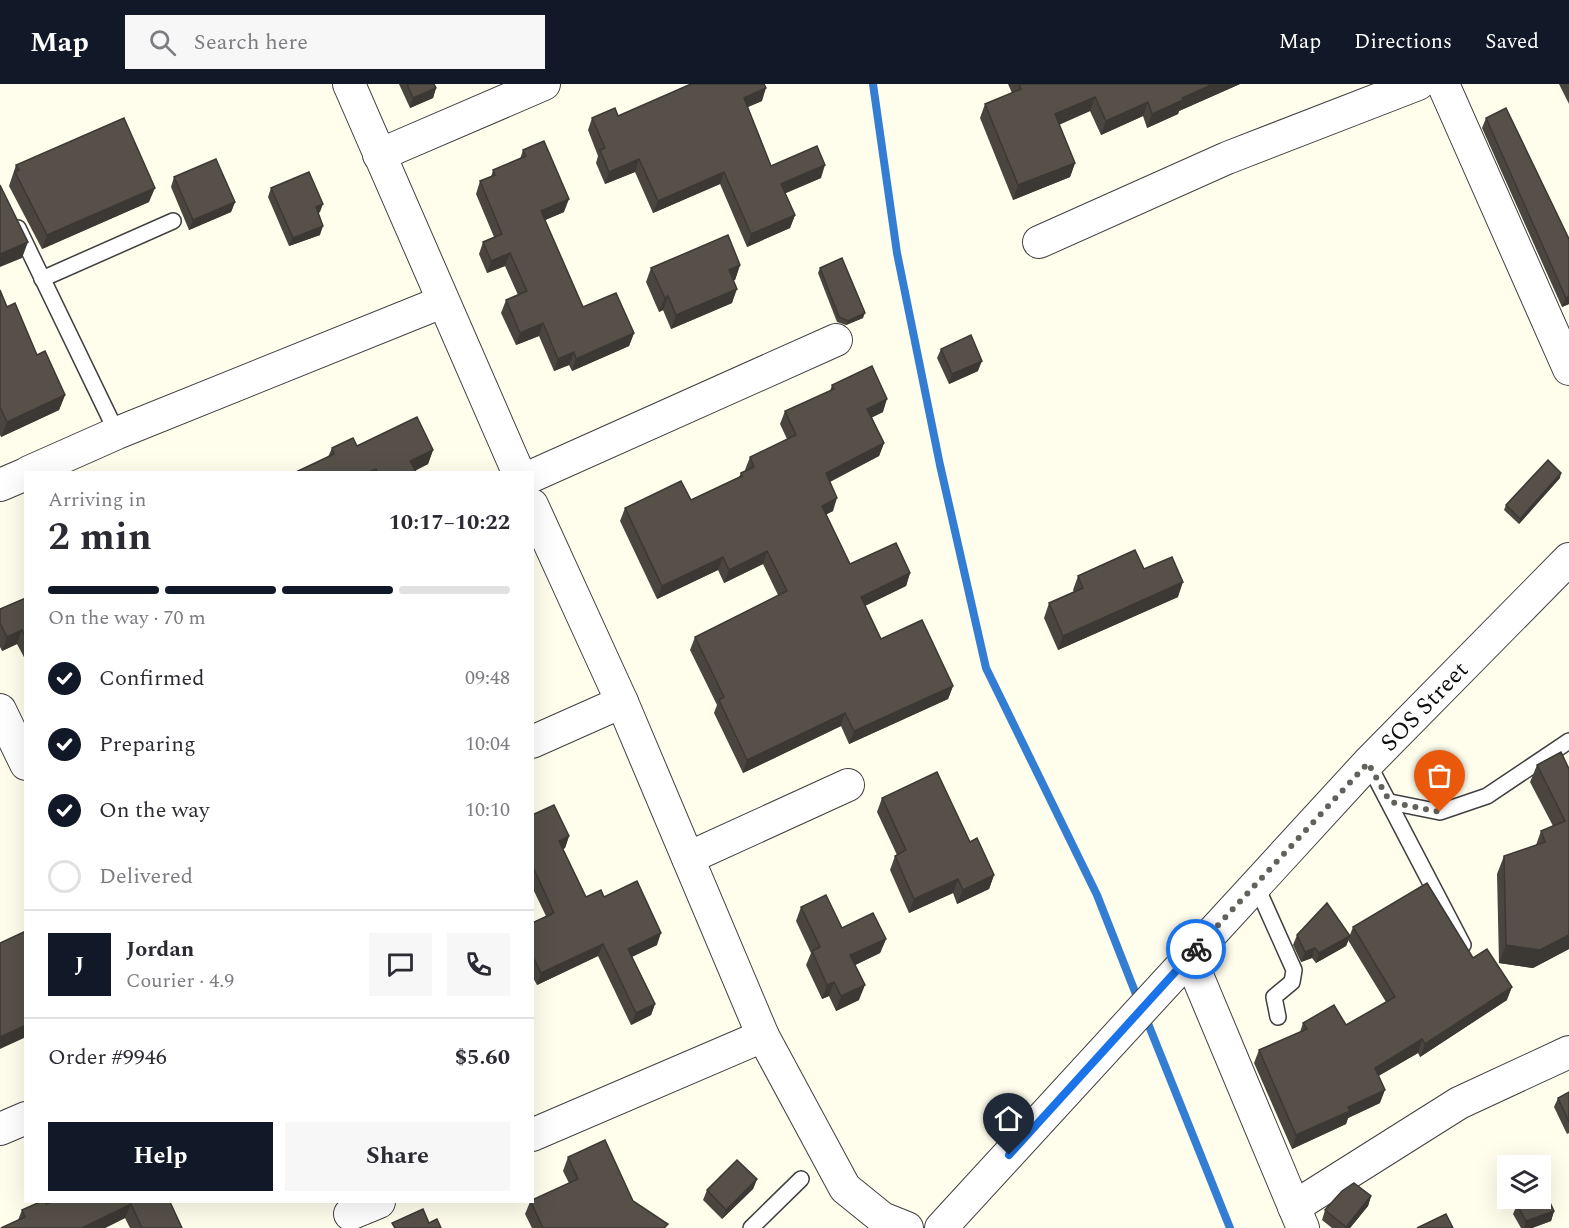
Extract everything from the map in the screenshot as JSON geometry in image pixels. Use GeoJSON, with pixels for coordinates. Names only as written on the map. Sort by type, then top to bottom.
{"type":"FeatureCollection","features":[{"type":"Feature","properties":{"kind":"street"},"geometry":{"type":"LineString","coordinates":[[349,84],[518,471]]}},
{"type":"Feature","properties":{"kind":"street"},"geometry":{"type":"LineString","coordinates":[[379,155],[544,84]]}},
{"type":"Feature","properties":{"kind":"street"},"geometry":{"type":"LineString","coordinates":[[1039,242],[1227,158],[1418,84]]}},
{"type":"Feature","properties":{"kind":"street"},"geometry":{"type":"LineString","coordinates":[[1443,84],[1569,369]]}},
{"type":"Feature","properties":{"kind":"street"},"geometry":{"type":"LineString","coordinates":[[32,471],[117,433],[442,302]]}},
{"type":"Feature","properties":{"kind":"street"},"geometry":{"type":"LineString","coordinates":[[534,475],[836,340]]}},
{"type":"Feature","properties":{"kind":"street"},"geometry":{"type":"LineString","coordinates":[[0,485],[24,474]]}},
{"type":"Feature","properties":{"kind":"street"},"geometry":{"type":"LineString","coordinates":[[534,509],[622,702],[763,1036],[845,1188],[882,1218],[907,1228]]}},
{"type":"Feature","properties":{"kind":"street","name":"SOS Street"},"geometry":{"type":"LineString","coordinates":[[941,1228],[1368,763],[1569,559]]}},
{"type":"Feature","properties":{"kind":"street"},"geometry":{"type":"LineString","coordinates":[[534,741],[622,702]]}},
{"type":"Feature","properties":{"kind":"street"},"geometry":{"type":"LineString","coordinates":[[0,710],[24,760]]}},
{"type":"Feature","properties":{"kind":"street"},"geometry":{"type":"LineString","coordinates":[[688,858],[848,784]]}},
{"type":"Feature","properties":{"kind":"street"},"geometry":{"type":"LineString","coordinates":[[1189,956],[1299,1217],[1459,1103],[1569,1052]]}},
{"type":"Feature","properties":{"kind":"street"},"geometry":{"type":"LineString","coordinates":[[534,1134],[763,1036]]}},
{"type":"Feature","properties":{"kind":"street"},"geometry":{"type":"LineString","coordinates":[[0,1129],[24,1119]]}},
{"type":"Feature","properties":{"kind":"street"},"geometry":{"type":"LineString","coordinates":[[350,1214],[377,1203]]}},
{"type":"Feature","properties":{"kind":"lane"},"geometry":{"type":"LineString","coordinates":[[9,209],[117,433]]}},
{"type":"Feature","properties":{"kind":"lane"},"geometry":{"type":"LineString","coordinates":[[42,279],[173,221]]}},
{"type":"Feature","properties":{"kind":"lane"},"geometry":{"type":"LineString","coordinates":[[1390,802],[1440,812],[1487,796],[1569,741]]}},
{"type":"Feature","properties":{"kind":"lane"},"geometry":{"type":"LineString","coordinates":[[1368,763],[1469,955]]}},
{"type":"Feature","properties":{"kind":"lane"},"geometry":{"type":"LineString","coordinates":[[1256,885],[1294,970],[1292,982],[1274,997],[1278,1017]]}},
{"type":"Feature","properties":{"kind":"lane"},"geometry":{"type":"LineString","coordinates":[[751,1228],[801,1179]]}},
{"type":"Feature","properties":{"kind":"building"},"geometry":{"type":"Polygon","coordinates":[[[407,84],[434,84],[436,88],[413,98],[407,84]]]}},
{"type":"Feature","properties":{"kind":"building"},"geometry":{"type":"Polygon","coordinates":[[[691,84],[764,84],[766,88],[744,98],[771,166],[817,146],[825,165],[781,184],[795,215],[751,234],[724,172],[658,201],[639,159],[609,172],[600,150],[605,148],[592,118],[615,108],[618,116],[691,84]]]}},
{"type":"Feature","properties":{"kind":"building"},"geometry":{"type":"Polygon","coordinates":[[[1019,84],[1213,84],[1152,114],[1148,102],[1106,121],[1095,97],[1055,114],[1075,163],[1018,185],[985,104],[1021,89],[1019,84]]]}},
{"type":"Feature","properties":{"kind":"building"},"geometry":{"type":"Polygon","coordinates":[[[1506,108],[1569,239],[1569,296],[1566,298],[1486,118],[1506,108]]]}},
{"type":"Feature","properties":{"kind":"building"},"geometry":{"type":"Polygon","coordinates":[[[124,118],[155,188],[47,235],[15,172],[19,170],[16,165],[124,118]]]}},
{"type":"Feature","properties":{"kind":"building"},"geometry":{"type":"Polygon","coordinates":[[[544,141],[569,199],[541,211],[583,307],[616,293],[634,333],[576,359],[574,352],[558,359],[543,323],[520,333],[506,300],[527,291],[510,253],[491,261],[483,242],[502,234],[480,181],[495,175],[493,170],[526,156],[523,150],[544,141]]]}},
{"type":"Feature","properties":{"kind":"building"},"geometry":{"type":"Polygon","coordinates":[[[216,159],[235,202],[193,220],[174,177],[216,159]]]}},
{"type":"Feature","properties":{"kind":"building"},"geometry":{"type":"Polygon","coordinates":[[[309,172],[323,204],[316,207],[323,226],[293,238],[271,188],[309,172]]]}},
{"type":"Feature","properties":{"kind":"building"},"geometry":{"type":"Polygon","coordinates":[[[0,185],[28,242],[0,254],[0,185]]]}},
{"type":"Feature","properties":{"kind":"building"},"geometry":{"type":"Polygon","coordinates":[[[728,235],[740,265],[729,270],[737,289],[676,315],[668,296],[665,298],[651,268],[728,235]]]}},
{"type":"Feature","properties":{"kind":"building"},"geometry":{"type":"Polygon","coordinates":[[[842,258],[865,313],[848,321],[839,317],[820,268],[842,258]]]}},
{"type":"Feature","properties":{"kind":"building"},"geometry":{"type":"Polygon","coordinates":[[[0,290],[7,307],[15,303],[37,355],[45,351],[65,395],[7,422],[0,407],[0,290]]]}},
{"type":"Feature","properties":{"kind":"building"},"geometry":{"type":"Polygon","coordinates":[[[971,335],[982,361],[952,374],[941,349],[971,335]]]}},
{"type":"Feature","properties":{"kind":"building"},"geometry":{"type":"Polygon","coordinates":[[[872,366],[887,399],[867,409],[884,443],[826,473],[837,498],[822,506],[850,564],[896,543],[910,573],[861,597],[881,639],[922,620],[953,686],[854,731],[845,713],[747,760],[719,700],[724,697],[695,637],[787,591],[767,551],[729,570],[723,557],[662,586],[625,508],[681,481],[691,500],[742,476],[741,473],[754,467],[750,457],[796,435],[785,411],[834,389],[832,385],[872,366]]]}},
{"type":"Feature","properties":{"kind":"building"},"geometry":{"type":"Polygon","coordinates":[[[417,417],[433,450],[410,461],[415,471],[377,471],[376,469],[371,471],[298,471],[334,454],[332,448],[353,438],[357,446],[417,417]]]}},
{"type":"Feature","properties":{"kind":"building"},"geometry":{"type":"Polygon","coordinates":[[[1548,460],[1561,473],[1520,519],[1506,505],[1548,460]]]}},
{"type":"Feature","properties":{"kind":"building"},"geometry":{"type":"Polygon","coordinates":[[[1135,550],[1144,569],[1172,557],[1183,582],[1063,636],[1049,603],[1083,588],[1078,576],[1135,550]]]}},
{"type":"Feature","properties":{"kind":"building"},"geometry":{"type":"Polygon","coordinates":[[[24,599],[24,634],[22,630],[7,637],[0,623],[0,609],[24,599]]]}},
{"type":"Feature","properties":{"kind":"building"},"geometry":{"type":"Polygon","coordinates":[[[1561,752],[1569,769],[1569,935],[1540,950],[1506,945],[1504,856],[1545,842],[1541,831],[1565,821],[1537,765],[1561,752]]]}},
{"type":"Feature","properties":{"kind":"building"},"geometry":{"type":"Polygon","coordinates":[[[937,772],[970,842],[977,838],[994,875],[963,890],[958,879],[914,899],[895,856],[906,850],[882,798],[937,772]]]}},
{"type":"Feature","properties":{"kind":"building"},"geometry":{"type":"Polygon","coordinates":[[[554,805],[569,836],[559,841],[586,897],[601,890],[604,897],[637,881],[661,933],[628,949],[655,1004],[636,1013],[603,944],[541,973],[534,959],[534,922],[554,913],[534,869],[534,814],[554,805]]]}},
{"type":"Feature","properties":{"kind":"building"},"geometry":{"type":"Polygon","coordinates":[[[1427,883],[1473,958],[1487,949],[1512,987],[1425,1044],[1422,1039],[1375,1068],[1385,1090],[1348,1107],[1350,1111],[1296,1135],[1259,1050],[1307,1029],[1303,1023],[1334,1005],[1346,1025],[1395,997],[1353,927],[1427,883]]]}},
{"type":"Feature","properties":{"kind":"building"},"geometry":{"type":"Polygon","coordinates":[[[826,895],[842,928],[873,913],[886,939],[850,955],[865,985],[841,996],[834,982],[827,985],[812,951],[820,947],[801,907],[826,895]]]}},
{"type":"Feature","properties":{"kind":"building"},"geometry":{"type":"Polygon","coordinates":[[[1327,903],[1350,936],[1319,953],[1315,948],[1305,952],[1297,935],[1327,903]]]}},
{"type":"Feature","properties":{"kind":"building"},"geometry":{"type":"Polygon","coordinates":[[[24,932],[24,1026],[0,1037],[0,943],[24,932]]]}},
{"type":"Feature","properties":{"kind":"building"},"geometry":{"type":"Polygon","coordinates":[[[1569,1092],[1569,1122],[1558,1098],[1569,1092]]]}},
{"type":"Feature","properties":{"kind":"building"},"geometry":{"type":"Polygon","coordinates":[[[605,1140],[633,1201],[668,1224],[664,1228],[543,1228],[531,1203],[534,1203],[534,1199],[578,1179],[568,1157],[605,1140]]]}},
{"type":"Feature","properties":{"kind":"building"},"geometry":{"type":"Polygon","coordinates":[[[737,1160],[757,1179],[726,1210],[707,1190],[737,1160]]]}},
{"type":"Feature","properties":{"kind":"building"},"geometry":{"type":"Polygon","coordinates":[[[1354,1183],[1371,1196],[1346,1227],[1325,1210],[1342,1191],[1354,1183]]]}},
{"type":"Feature","properties":{"kind":"building"},"geometry":{"type":"Polygon","coordinates":[[[38,1203],[170,1203],[182,1228],[142,1228],[131,1204],[82,1228],[1,1228],[25,1217],[22,1210],[38,1203]]]}},
{"type":"Feature","properties":{"kind":"building"},"geometry":{"type":"Polygon","coordinates":[[[1551,1205],[1554,1211],[1526,1221],[1519,1209],[1551,1209],[1551,1205]]]}},
{"type":"Feature","properties":{"kind":"building"},"geometry":{"type":"Polygon","coordinates":[[[423,1209],[429,1223],[437,1219],[441,1228],[395,1228],[392,1223],[423,1209]]]}},
{"type":"Feature","properties":{"kind":"building"},"geometry":{"type":"Polygon","coordinates":[[[1446,1214],[1453,1228],[1417,1228],[1446,1214]]]}},
{"type":"Feature","properties":{"kind":"waterway"},"geometry":{"type":"LineString","coordinates":[[873,84],[897,253],[940,465],[986,668],[1097,895],[1139,1002]]}},
{"type":"Feature","properties":{"kind":"waterway"},"geometry":{"type":"LineString","coordinates":[[1145,1016],[1230,1228]]}},
{"type":"Feature","properties":{"kind":"way so far"},"geometry":{"type":"LineString","coordinates":[[1196,949],[1368,763],[1390,802],[1440,812]]}},
{"type":"Feature","properties":{"kind":"route"},"geometry":{"type":"LineString","coordinates":[[1009,1155],[1196,949]]}}]}
